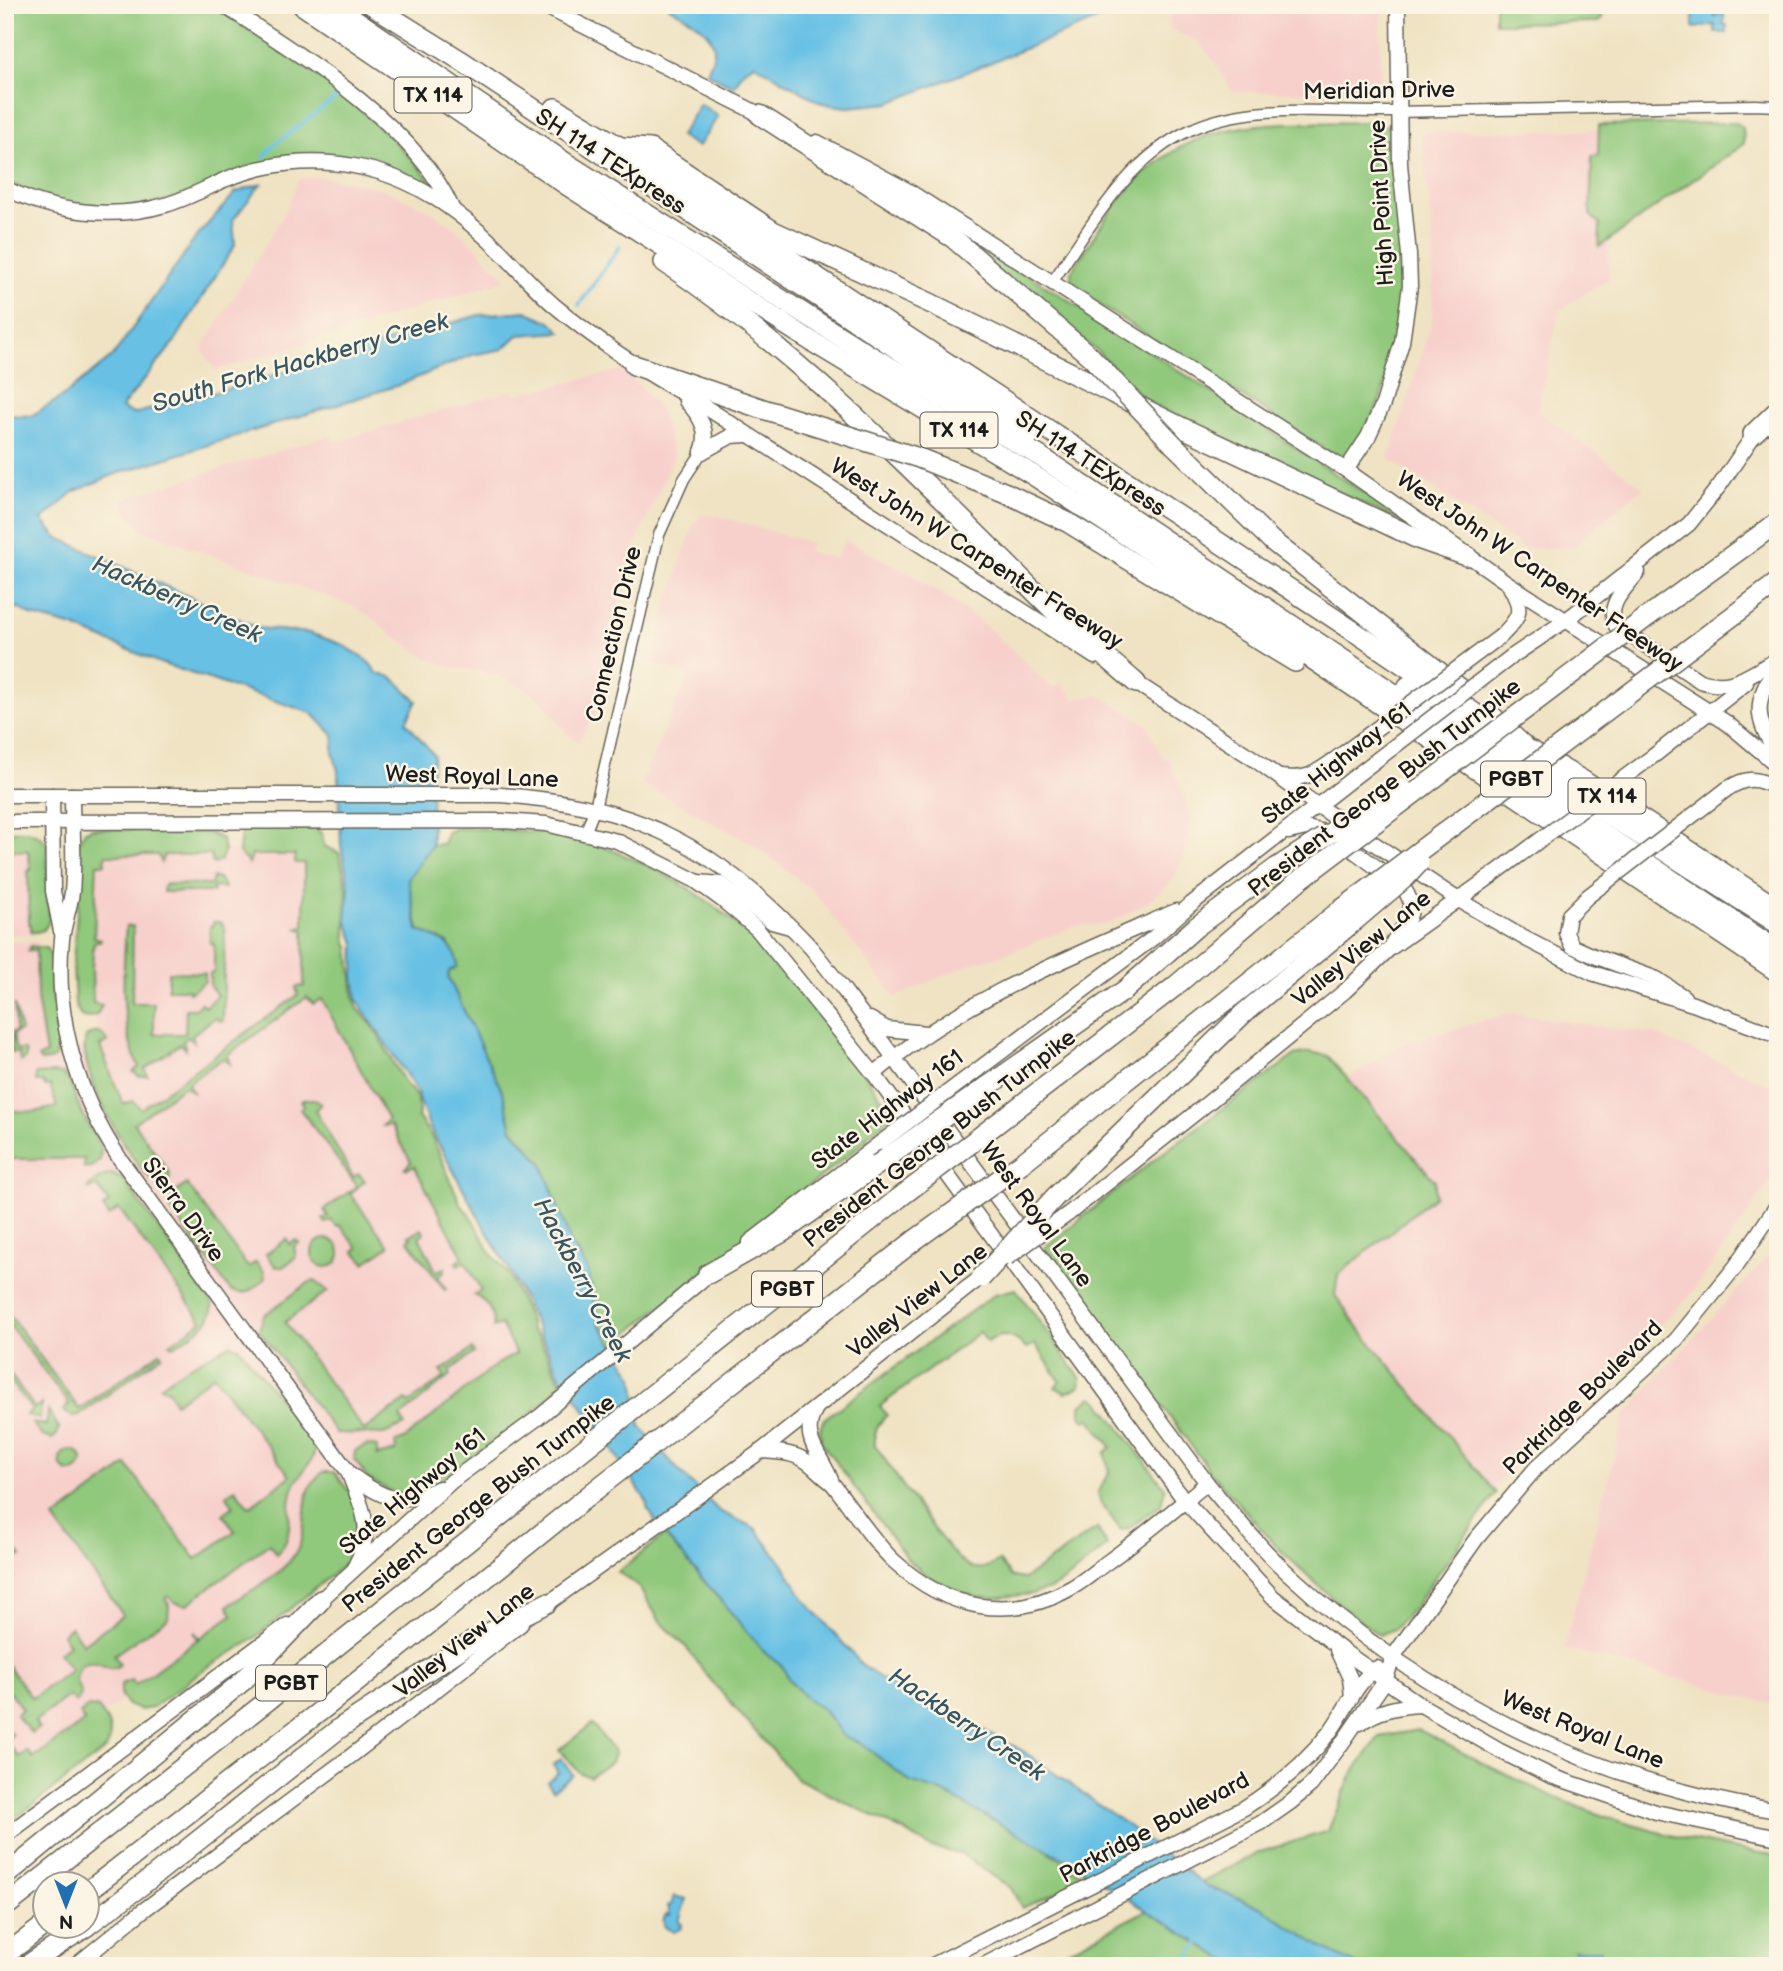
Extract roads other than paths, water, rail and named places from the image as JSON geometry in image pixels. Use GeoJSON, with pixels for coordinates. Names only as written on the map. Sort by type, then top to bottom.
{"type":"FeatureCollection","features":[{"type":"Feature","properties":{"kind":"highway","name":"TX 114"},"geometry":{"type":"LineString","coordinates":[[302,5],[565,184],[811,341],[1033,475],[1374,699],[1778,972]]}},
{"type":"Feature","properties":{"kind":"highway","name":"SH 114 TEXpress"},"geometry":{"type":"LineString","coordinates":[[334,5],[563,161],[871,356],[1041,457],[1778,951]]}},
{"type":"Feature","properties":{"kind":"highway","name":"SH 114 TEXpress"},"geometry":{"type":"LineString","coordinates":[[372,5],[1374,663],[1778,924]]}},
{"type":"Feature","properties":{"kind":"highway","name":"TX 114"},"geometry":{"type":"LineString","coordinates":[[392,5],[428,31],[620,147],[1280,582],[1526,748],[1605,795],[1778,909]]}},
{"type":"Feature","properties":{"kind":"highway"},"geometry":{"type":"LineString","coordinates":[[760,115],[953,238],[1091,357],[1174,445],[1272,541],[1441,672],[1526,748]]}},
{"type":"Feature","properties":{"kind":"highway"},"geometry":{"type":"LineString","coordinates":[[620,147],[650,149],[773,231],[932,304],[1179,426],[1406,533],[1467,556]]}},
{"type":"Feature","properties":{"kind":"highway"},"geometry":{"type":"LineString","coordinates":[[565,184],[586,211],[731,309],[810,375],[998,553],[1053,610],[1136,683]]}},
{"type":"Feature","properties":{"kind":"highway"},"geometry":{"type":"LineString","coordinates":[[634,365],[919,458],[1006,493],[1067,522],[1343,691],[1374,699]]}},
{"type":"Feature","properties":{"kind":"highway"},"geometry":{"type":"LineString","coordinates":[[1754,434],[1778,410]]}},
{"type":"Feature","properties":{"kind":"highway","name":"President George Bush Turnpike"},"geometry":{"type":"LineString","coordinates":[[5,1907],[899,1198],[1173,988],[1297,882],[1647,617],[1778,522]]}},
{"type":"Feature","properties":{"kind":"highway","name":"PGBT"},"geometry":{"type":"LineString","coordinates":[[102,1880],[332,1702],[598,1488],[915,1240],[1022,1163],[1347,916],[1453,826],[1778,582]]}},
{"type":"Feature","properties":{"kind":"highway"},"geometry":{"type":"LineString","coordinates":[[708,1275],[783,1232],[1125,990],[1196,927],[1276,868],[1369,808],[1466,755]]}},
{"type":"Feature","properties":{"kind":"highway"},"geometry":{"type":"LineString","coordinates":[[974,1283],[1055,1197],[1347,916]]}},
{"type":"Feature","properties":{"kind":"highway"},"geometry":{"type":"LineString","coordinates":[[5,1876],[243,1681],[321,1600]]}},
{"type":"Feature","properties":{"kind":"highway"},"geometry":{"type":"LineString","coordinates":[[102,1914],[340,1728],[473,1641],[547,1603]]}},
{"type":"Feature","properties":{"kind":"highway"},"geometry":{"type":"LineString","coordinates":[[5,1955],[32,1935]]}},
{"type":"Feature","properties":{"kind":"highway"},"geometry":{"type":"LineString","coordinates":[[26,1966],[65,1940]]}},
{"type":"Feature","properties":{"kind":"main road","name":"West John W Carpenter Freeway"},"geometry":{"type":"LineString","coordinates":[[223,5],[308,59],[367,107],[409,146],[439,183],[453,209],[557,307],[634,365],[1136,683],[1457,899],[1592,973],[1693,1004],[1778,1036]]}},
{"type":"Feature","properties":{"kind":"main road","name":"West John W Carpenter Freeway"},"geometry":{"type":"LineString","coordinates":[[542,5],[852,159],[907,190],[1346,470],[1509,584],[1710,712],[1778,766]]}},
{"type":"Feature","properties":{"kind":"main road"},"geometry":{"type":"LineString","coordinates":[[556,5],[572,19]]}},
{"type":"Feature","properties":{"kind":"main road","name":"High Point Drive"},"geometry":{"type":"LineString","coordinates":[[1346,470],[1368,438],[1383,404],[1402,342],[1410,286],[1399,112],[1398,5]]}},
{"type":"Feature","properties":{"kind":"main road"},"geometry":{"type":"LineString","coordinates":[[5,188],[38,202],[63,208],[121,212],[165,205],[262,168],[323,162],[353,165],[393,177],[419,188],[453,209]]}},
{"type":"Feature","properties":{"kind":"main road"},"geometry":{"type":"LineString","coordinates":[[672,388],[693,409],[703,424],[706,440],[702,452]]}},
{"type":"Feature","properties":{"kind":"main road","name":"State Highway 161"},"geometry":{"type":"LineString","coordinates":[[5,1836],[321,1600],[453,1481],[539,1417],[708,1275],[1142,947],[1190,905],[1511,657],[1565,621],[1647,559],[1689,524],[1778,402]]}},
{"type":"Feature","properties":{"kind":"main road"},"geometry":{"type":"LineString","coordinates":[[702,452],[731,436],[746,435]]}},
{"type":"Feature","properties":{"kind":"main road"},"geometry":{"type":"LineString","coordinates":[[1647,559],[1615,601],[1612,613],[1616,626],[1708,684],[1733,684],[1775,661]]}},
{"type":"Feature","properties":{"kind":"main road"},"geometry":{"type":"LineString","coordinates":[[1279,777],[1301,779],[1315,775],[1501,636],[1517,621],[1519,611],[1518,601],[1509,584]]}},
{"type":"Feature","properties":{"kind":"main road"},"geometry":{"type":"LineString","coordinates":[[1775,661],[1763,688],[1759,715],[1762,727],[1778,757]]}},
{"type":"Feature","properties":{"kind":"main road","name":"Valley View Lane"},"geometry":{"type":"LineString","coordinates":[[75,1966],[141,1912],[351,1756],[547,1603],[636,1542],[815,1410],[974,1283],[1068,1214],[1198,1111],[1345,991],[1389,949],[1656,754],[1775,661]]}},
{"type":"Feature","properties":{"kind":"main road"},"geometry":{"type":"LineString","coordinates":[[1693,1004],[1657,979],[1573,946],[1566,933],[1569,915],[1587,897],[1741,780],[1760,780],[1778,788]]}},
{"type":"Feature","properties":{"kind":"main road","name":"West Royal Lane"},"geometry":{"type":"LineString","coordinates":[[5,795],[500,795],[550,799],[595,808],[638,821],[678,840],[745,884],[811,948],[1207,1483],[1287,1573],[1393,1657],[1490,1716],[1601,1766],[1684,1792],[1776,1811]]}},
{"type":"Feature","properties":{"kind":"main road","name":"Sierra Drive"},"geometry":{"type":"LineString","coordinates":[[52,795],[53,891],[62,940],[62,992],[67,1032],[75,1066],[92,1113],[120,1159],[349,1473]]}},
{"type":"Feature","properties":{"kind":"main road","name":"Sierra Drive"},"geometry":{"type":"LineString","coordinates":[[62,940],[72,891],[72,795]]}},
{"type":"Feature","properties":{"kind":"main road","name":"West Royal Lane"},"geometry":{"type":"LineString","coordinates":[[5,822],[452,820],[536,823],[617,841],[696,881],[757,929],[874,1074],[1185,1501],[1273,1597],[1421,1705],[1500,1751],[1551,1776],[1656,1812],[1773,1837]]}},
{"type":"Feature","properties":{"kind":"main road"},"geometry":{"type":"LineString","coordinates":[[1277,837],[1306,828],[1330,833],[1403,887],[1410,898],[1411,915],[1389,949]]}},
{"type":"Feature","properties":{"kind":"main road"},"geometry":{"type":"LineString","coordinates":[[696,881],[721,884],[772,922],[792,927]]}},
{"type":"Feature","properties":{"kind":"main road"},"geometry":{"type":"LineString","coordinates":[[874,1074],[925,1033],[1005,986],[1190,905]]}},
{"type":"Feature","properties":{"kind":"main road"},"geometry":{"type":"LineString","coordinates":[[861,1013],[887,1029],[925,1033]]}},
{"type":"Feature","properties":{"kind":"main road","name":"Parkridge Boulevard"},"geometry":{"type":"LineString","coordinates":[[982,1966],[1261,1823],[1311,1785],[1385,1681],[1393,1657],[1476,1539],[1535,1468],[1676,1340],[1736,1266],[1778,1204]]}},
{"type":"Feature","properties":{"kind":"main road"},"geometry":{"type":"LineString","coordinates":[[815,1410],[808,1423],[809,1435],[828,1469],[832,1483]]}},
{"type":"Feature","properties":{"kind":"main road"},"geometry":{"type":"LineString","coordinates":[[761,1451],[793,1454],[807,1461],[832,1483],[893,1560],[915,1579],[946,1597],[980,1607],[1005,1608],[1043,1601],[1073,1587],[1207,1483]]}},
{"type":"Feature","properties":{"kind":"main road"},"geometry":{"type":"LineString","coordinates":[[349,1473],[379,1494],[402,1499],[429,1493],[453,1481]]}},
{"type":"Feature","properties":{"kind":"main road"},"geometry":{"type":"LineString","coordinates":[[343,1581],[356,1563],[366,1538],[364,1511],[349,1473]]}},
{"type":"Feature","properties":{"kind":"main road"},"geometry":{"type":"LineString","coordinates":[[1330,1641],[1342,1658],[1350,1678],[1352,1697]]}},
{"type":"Feature","properties":{"kind":"main road","name":"Parkridge Boulevard"},"geometry":{"type":"LineString","coordinates":[[931,1966],[1244,1808],[1275,1788],[1328,1735],[1372,1671],[1393,1657]]}},
{"type":"Feature","properties":{"kind":"main road"},"geometry":{"type":"LineString","coordinates":[[1353,1727],[1382,1711],[1421,1705]]}},
{"type":"Feature","properties":{"kind":"main road"},"geometry":{"type":"LineString","coordinates":[[1773,1837],[1776,1811]]}},
{"type":"Feature","properties":{"kind":"street","name":"Meridian Drive"},"geometry":{"type":"LineString","coordinates":[[1053,281],[1095,220],[1140,164],[1190,130],[1250,113],[1778,106]]}},
{"type":"Feature","properties":{"kind":"street","name":"Connection Drive"},"geometry":{"type":"LineString","coordinates":[[585,833],[595,808],[659,535],[684,479],[702,452]]}},
{"type":"Feature","properties":{"kind":"water"},"geometry":{"type":"Polygon","coordinates":[[[666,5],[1128,5],[1124,9],[889,103],[848,107],[819,102],[755,64],[744,70],[734,87],[707,73],[714,51],[710,36],[697,24],[666,5]]]}},
{"type":"Feature","properties":{"kind":"water"},"geometry":{"type":"Polygon","coordinates":[[[1710,8],[1715,8],[1715,16],[1724,13],[1727,33],[1715,33],[1715,25],[1693,28],[1693,10],[1710,11],[1710,8]]]}},
{"type":"Feature","properties":{"kind":"water"},"geometry":{"type":"Polygon","coordinates":[[[700,104],[718,116],[698,147],[680,136],[700,104]]]}},
{"type":"Feature","properties":{"kind":"water","name":"Hackberry Creek"},"geometry":{"type":"Polygon","coordinates":[[[261,184],[233,220],[235,245],[173,344],[121,408],[133,414],[479,315],[526,311],[551,322],[561,332],[518,335],[503,349],[472,355],[399,385],[113,475],[75,491],[42,520],[56,537],[258,628],[310,633],[343,645],[367,660],[378,674],[392,677],[417,701],[406,722],[434,755],[431,776],[432,845],[408,879],[418,930],[445,942],[453,951],[457,966],[449,971],[448,977],[503,1093],[512,1129],[542,1163],[571,1243],[588,1270],[599,1323],[634,1377],[640,1426],[681,1473],[719,1511],[755,1528],[784,1566],[805,1600],[865,1668],[949,1719],[983,1730],[1023,1751],[1130,1827],[1206,1886],[1260,1907],[1324,1949],[1360,1966],[1235,1966],[1063,1858],[942,1792],[910,1782],[859,1742],[843,1736],[823,1709],[809,1701],[789,1680],[782,1666],[766,1654],[665,1535],[647,1508],[647,1502],[561,1378],[511,1272],[430,1128],[415,1088],[357,1000],[354,977],[355,943],[346,919],[349,886],[341,846],[334,736],[312,713],[160,663],[74,627],[33,616],[6,602],[5,415],[31,416],[62,397],[113,356],[197,236],[236,192],[261,184]]]}},
{"type":"Feature","properties":{"kind":"water"},"geometry":{"type":"Polygon","coordinates":[[[561,1759],[573,1775],[553,1790],[547,1782],[558,1773],[553,1765],[561,1759]]]}},
{"type":"Feature","properties":{"kind":"water"},"geometry":{"type":"Polygon","coordinates":[[[674,1896],[686,1899],[679,1921],[681,1928],[674,1932],[665,1927],[663,1921],[666,1914],[670,1915],[668,1906],[674,1896]]]}},
{"type":"Feature","properties":{"kind":"water"},"geometry":{"type":"Polygon","coordinates":[[[1574,1950],[1600,1950],[1600,1959],[1593,1959],[1593,1966],[1574,1966],[1574,1950]]]}},
{"type":"Feature","properties":{"kind":"waterway","name":"South Fork Hackberry Creek"},"geometry":{"type":"LineString","coordinates":[[264,157],[275,144],[337,97]]}},
{"type":"Feature","properties":{"kind":"waterway","name":"South Fork Hackberry Creek"},"geometry":{"type":"LineString","coordinates":[[579,305],[620,246]]}},
{"type":"Feature","properties":{"kind":"waterway"},"geometry":{"type":"LineString","coordinates":[[1184,1966],[1200,1941]]}}]}
